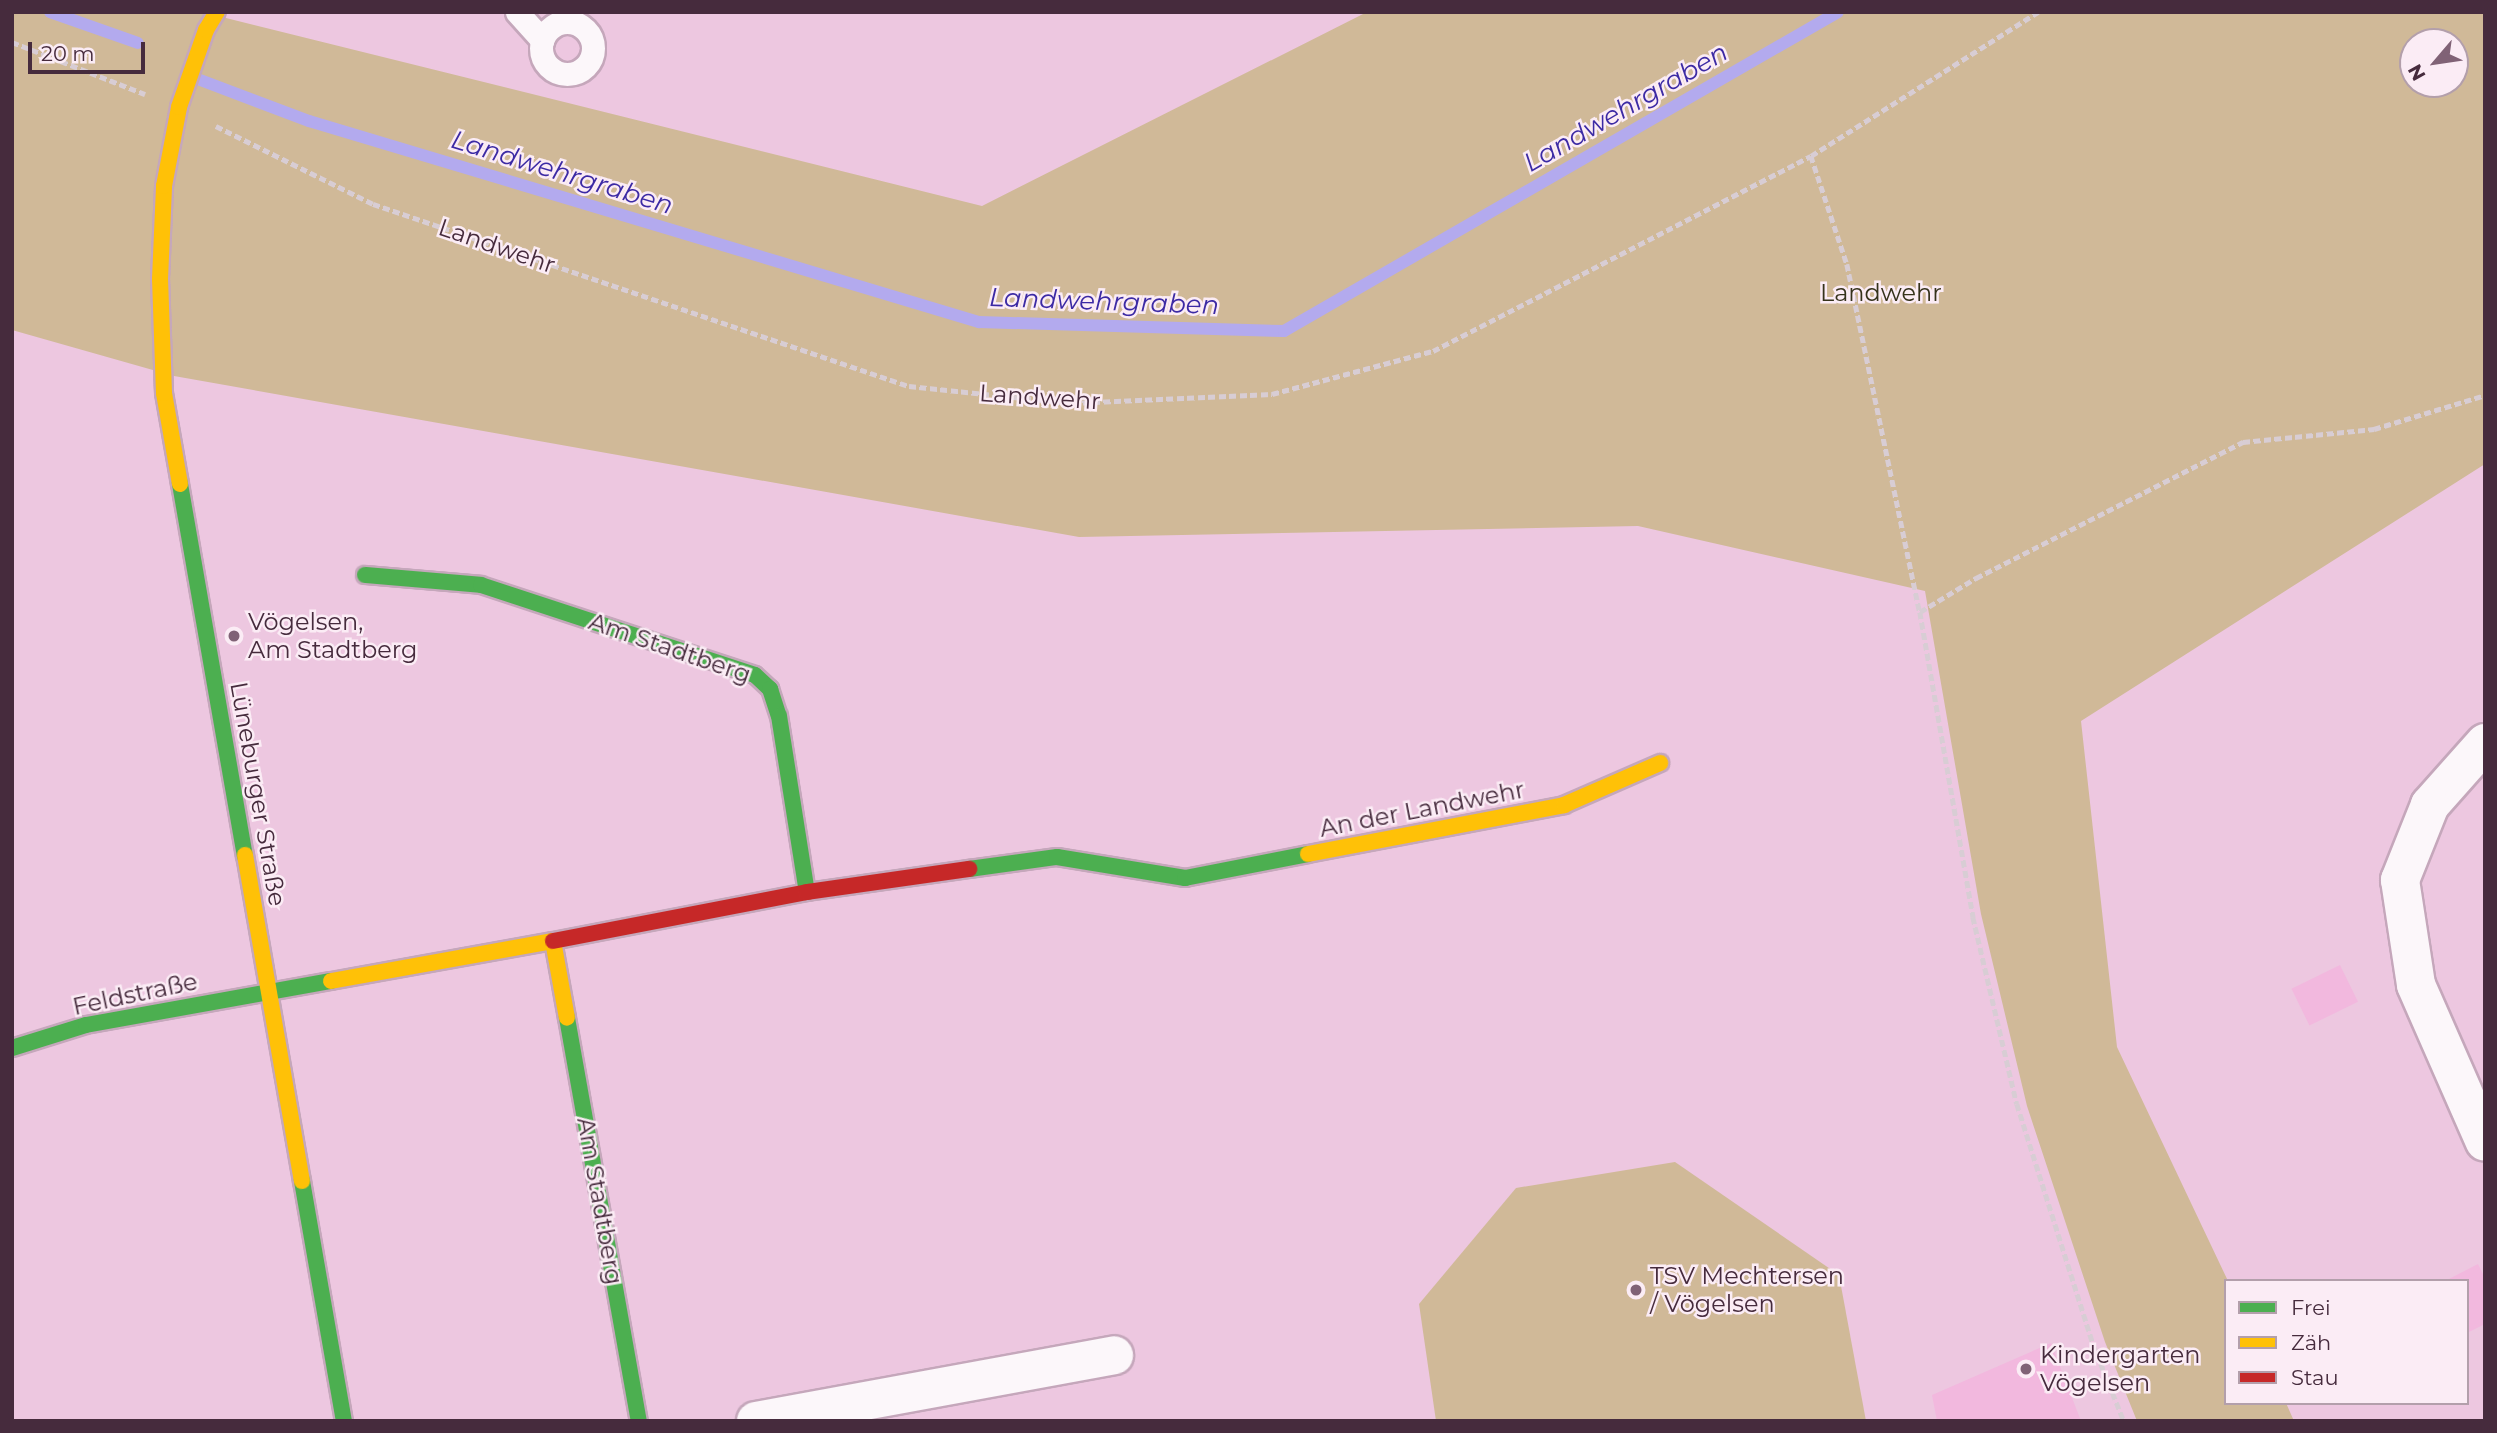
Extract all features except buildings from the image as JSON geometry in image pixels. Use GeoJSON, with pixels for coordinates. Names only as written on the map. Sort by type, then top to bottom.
{"type":"FeatureCollection","features":[{"type":"Feature","properties":{"kind":"street","name":"Lüneburger Straße"},"geometry":{"type":"LineString","coordinates":[[217,12],[206,30],[178,107],[164,186],[160,279],[164,393],[344,1421]]}},
{"type":"Feature","properties":{"kind":"street","name":"Am Stadtberg"},"geometry":{"type":"LineString","coordinates":[[365,575],[481,585],[755,675],[770,689],[779,716],[807,892]]}},
{"type":"Feature","properties":{"kind":"street"},"geometry":{"type":"LineString","coordinates":[[2485,743],[2430,805],[2400,880],[2416,985],[2485,1142]]}},
{"type":"Feature","properties":{"kind":"street","name":"An der Landwehr"},"geometry":{"type":"LineString","coordinates":[[807,892],[1057,857],[1185,878],[1564,805],[1660,763]]}},
{"type":"Feature","properties":{"kind":"street"},"geometry":{"type":"LineString","coordinates":[[269,990],[807,892]]}},
{"type":"Feature","properties":{"kind":"street","name":"Am Stadtberg"},"geometry":{"type":"LineString","coordinates":[[553,940],[639,1421]]}},
{"type":"Feature","properties":{"kind":"street","name":"Feldstraße"},"geometry":{"type":"LineString","coordinates":[[12,1048],[86,1025],[269,990]]}},
{"type":"Feature","properties":{"kind":"street"},"geometry":{"type":"LineString","coordinates":[[756,1421],[1114,1355]]}},
{"type":"Feature","properties":{"kind":"lane"},"geometry":{"type":"LineString","coordinates":[[517,12],[542,40]]}},
{"type":"Feature","properties":{"kind":"path","name":"Landwehr"},"geometry":{"type":"LineString","coordinates":[[12,43],[178,107],[373,204],[909,386],[1072,403],[1272,394],[1433,351],[1811,156],[2038,12]]}},
{"type":"Feature","properties":{"kind":"path"},"geometry":{"type":"LineString","coordinates":[[1811,156],[1847,264],[1920,611],[1973,917],[2017,1104],[2093,1344],[2124,1421]]}},
{"type":"Feature","properties":{"kind":"path"},"geometry":{"type":"LineString","coordinates":[[1920,611],[1976,578],[2244,442],[2374,429],[2485,395]]}},
{"type":"Feature","properties":{"kind":"shaded area"},"geometry":{"type":"Polygon","coordinates":[[[2340,965],[2358,1002],[2309,1026],[2291,989],[2340,965]]]}},
{"type":"Feature","properties":{"kind":"shaded area"},"geometry":{"type":"Polygon","coordinates":[[[2478,1264],[2485,1278],[2485,1324],[2469,1332],[2469,1279],[2449,1279],[2478,1264]]]}},
{"type":"Feature","properties":{"kind":"shaded area","name":"Kindergarten Vögelsen"},"geometry":{"type":"Polygon","coordinates":[[[2051,1343],[2081,1421],[1937,1421],[1932,1395],[2051,1343]]]}},
{"type":"Feature","properties":{"kind":"green space","name":"Landwehr"},"geometry":{"type":"Polygon","coordinates":[[[12,12],[202,12],[982,206],[1367,12],[2485,12],[2485,464],[2081,721],[2117,1047],[2227,1279],[2224,1279],[2224,1405],[2287,1405],[2294,1421],[2137,1421],[2105,1342],[2027,1106],[1981,914],[1925,591],[1638,526],[1079,537],[174,376],[12,330],[12,12]]]}},
{"type":"Feature","properties":{"kind":"green space","name":"TSV Mechtersen / Vögelsen"},"geometry":{"type":"Polygon","coordinates":[[[1675,1162],[1839,1275],[1866,1421],[1436,1421],[1419,1304],[1516,1188],[1675,1162]]]}},
{"type":"Feature","properties":{"kind":"waterway","name":"Landwehrgraben"},"geometry":{"type":"LineString","coordinates":[[50,12],[138,43]]}},
{"type":"Feature","properties":{"kind":"waterway","name":"Landwehrgraben"},"geometry":{"type":"LineString","coordinates":[[195,78],[309,121],[979,322],[1284,331],[1838,12]]}},
{"type":"Feature","properties":{"kind":"traffic: fast"},"geometry":{"type":"LineString","coordinates":[[180,484],[245,855]]}},
{"type":"Feature","properties":{"kind":"traffic: fast"},"geometry":{"type":"LineString","coordinates":[[365,575],[481,585],[755,675],[770,689],[779,716],[807,892]]}},
{"type":"Feature","properties":{"kind":"traffic: fast"},"geometry":{"type":"LineString","coordinates":[[969,869],[1057,857],[1185,878],[1308,854]]}},
{"type":"Feature","properties":{"kind":"traffic: fast"},"geometry":{"type":"LineString","coordinates":[[12,1048],[86,1025],[331,981]]}},
{"type":"Feature","properties":{"kind":"traffic: fast"},"geometry":{"type":"LineString","coordinates":[[567,1018],[639,1421]]}},
{"type":"Feature","properties":{"kind":"traffic: fast"},"geometry":{"type":"LineString","coordinates":[[302,1181],[344,1421]]}},
{"type":"Feature","properties":{"kind":"traffic: slow"},"geometry":{"type":"LineString","coordinates":[[180,484],[164,393],[160,279],[164,186],[179,107],[206,30],[217,12]]}},
{"type":"Feature","properties":{"kind":"traffic: slow"},"geometry":{"type":"LineString","coordinates":[[1308,854],[1564,805],[1660,763]]}},
{"type":"Feature","properties":{"kind":"traffic: slow"},"geometry":{"type":"LineString","coordinates":[[245,855],[302,1181]]}},
{"type":"Feature","properties":{"kind":"traffic: slow"},"geometry":{"type":"LineString","coordinates":[[331,981],[553,941],[567,1018]]}},
{"type":"Feature","properties":{"kind":"traffic: jam"},"geometry":{"type":"LineString","coordinates":[[553,941],[807,892],[969,869]]}},
{"type":"Feature","properties":{"kind":"place","name":"Vögelsen, Am Stadtberg"},"geometry":{"type":"Point","coordinates":[234,636]}},
{"type":"Feature","properties":{"kind":"place","name":"TSV Mechtersen / Vögelsen"},"geometry":{"type":"Point","coordinates":[1636,1290]}},
{"type":"Feature","properties":{"kind":"place","name":"Kindergarten Vögelsen"},"geometry":{"type":"Point","coordinates":[2026,1369]}}]}
